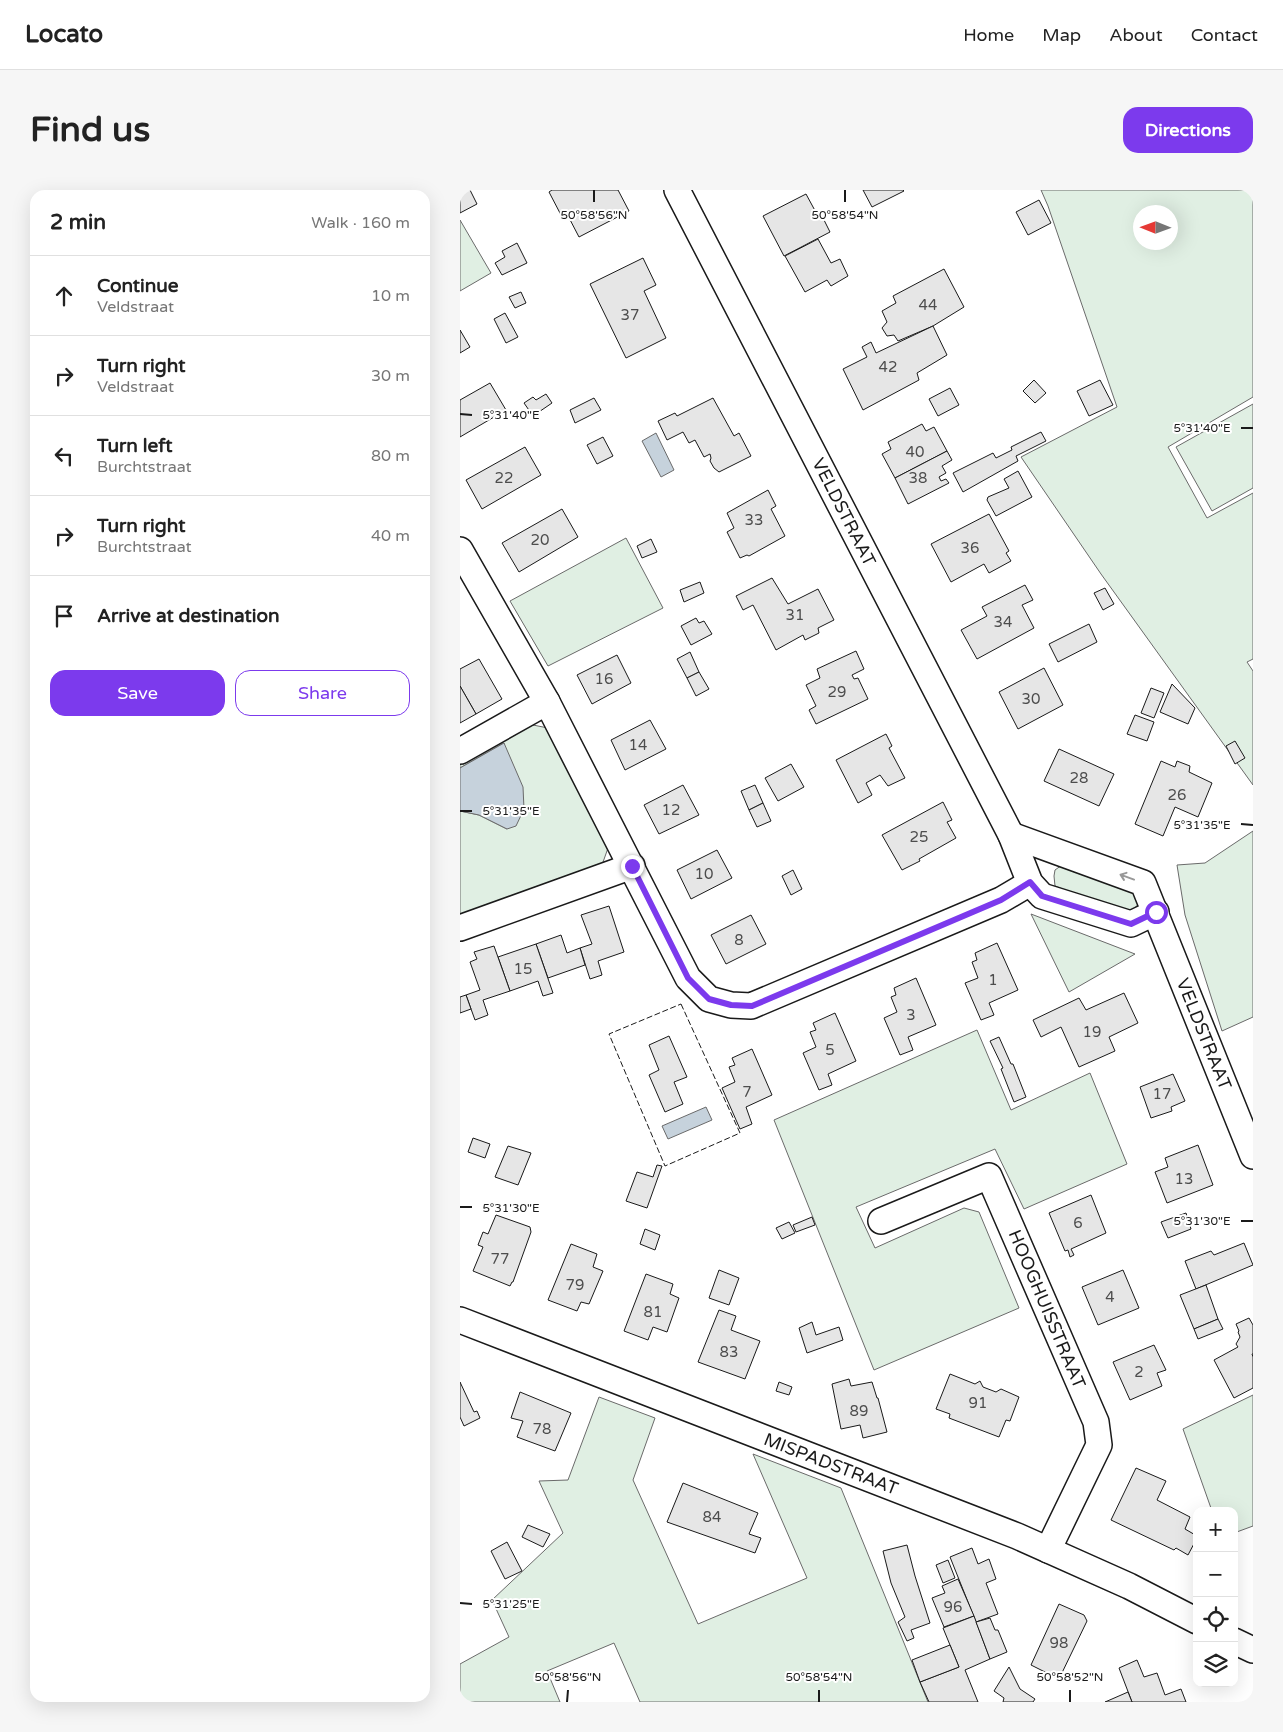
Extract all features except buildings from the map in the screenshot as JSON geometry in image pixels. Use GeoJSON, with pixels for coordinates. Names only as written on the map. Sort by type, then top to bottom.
{"type":"FeatureCollection","features":[{"type":"Feature","properties":{"kind":"street","name":"VELDSTRAAT"},"geometry":{"type":"LineString","coordinates":[[677,190],[1011,834],[1030,882],[1042,896],[1131,924],[1156,912]]}},
{"type":"Feature","properties":{"kind":"street"},"geometry":{"type":"LineString","coordinates":[[460,550],[548,702],[688,978],[709,999],[731,1005],[752,1006],[1001,900],[1030,882]]}},
{"type":"Feature","properties":{"kind":"street"},"geometry":{"type":"LineString","coordinates":[[460,751],[548,702]]}},
{"type":"Feature","properties":{"kind":"street","name":"VELDSTRAAT"},"geometry":{"type":"LineString","coordinates":[[1011,834],[1143,883],[1253,1156]]}},
{"type":"Feature","properties":{"kind":"street"},"geometry":{"type":"LineString","coordinates":[[460,928],[632,866]]}},
{"type":"Feature","properties":{"kind":"street","name":"HOOGHUISSTRAAT"},"geometry":{"type":"LineString","coordinates":[[881,1221],[989,1176],[1096,1422],[1099,1445],[1048,1550]]}},
{"type":"Feature","properties":{"kind":"street","name":"MISPADSTRAAT"},"geometry":{"type":"LineString","coordinates":[[460,1320],[1017,1536],[1129,1586],[1193,1619]]}},
{"type":"Feature","properties":{"kind":"street"},"geometry":{"type":"LineString","coordinates":[[1236,1642],[1253,1650]]}},
{"type":"Feature","properties":{"kind":"green space"},"geometry":{"type":"Polygon","coordinates":[[[1041,190],[1253,190],[1253,397],[1168,447],[1207,518],[1253,493],[1253,659],[1247,662],[1253,671],[1253,785],[1101,574],[1021,457],[1117,407],[1041,190]]]}},
{"type":"Feature","properties":{"kind":"green space"},"geometry":{"type":"Polygon","coordinates":[[[460,220],[491,273],[460,291],[460,220]]]}},
{"type":"Feature","properties":{"kind":"green space"},"geometry":{"type":"Polygon","coordinates":[[[1253,404],[1253,488],[1212,511],[1176,447],[1253,404]]]}},
{"type":"Feature","properties":{"kind":"green space"},"geometry":{"type":"Polygon","coordinates":[[[626,538],[663,608],[548,666],[510,601],[626,538]]]}},
{"type":"Feature","properties":{"kind":"green space"},"geometry":{"type":"Polygon","coordinates":[[[528,724],[548,728],[608,848],[602,865],[460,919],[460,811],[479,815],[507,829],[504,743],[460,768],[460,762],[528,724]]]}},
{"type":"Feature","properties":{"kind":"green space"},"geometry":{"type":"Polygon","coordinates":[[[1253,831],[1253,1017],[1222,1031],[1185,915],[1177,865],[1205,863],[1253,831]]]}},
{"type":"Feature","properties":{"kind":"green space"},"geometry":{"type":"Polygon","coordinates":[[[1062,865],[1134,889],[1140,900],[1133,909],[1122,913],[1055,886],[1055,870],[1062,865]]]}},
{"type":"Feature","properties":{"kind":"green space"},"geometry":{"type":"Polygon","coordinates":[[[1031,914],[1135,954],[1069,992],[1031,914]]]}},
{"type":"Feature","properties":{"kind":"green space"},"geometry":{"type":"Polygon","coordinates":[[[977,1030],[1011,1110],[1090,1073],[1127,1164],[1024,1209],[995,1149],[856,1207],[875,1248],[964,1208],[979,1212],[1019,1308],[874,1370],[774,1120],[977,1030]]]}},
{"type":"Feature","properties":{"kind":"green space"},"geometry":{"type":"Polygon","coordinates":[[[1253,1395],[1253,1526],[1238,1532],[1238,1507],[1211,1507],[1183,1429],[1253,1395]]]}},
{"type":"Feature","properties":{"kind":"green space"},"geometry":{"type":"Polygon","coordinates":[[[599,1397],[655,1418],[633,1480],[698,1624],[807,1578],[753,1454],[841,1488],[928,1702],[640,1702],[614,1643],[547,1671],[560,1702],[462,1702],[460,1698],[460,1664],[509,1637],[492,1600],[563,1533],[539,1481],[568,1480],[599,1397]]]}},
{"type":"Feature","properties":{"kind":"shaded area"},"geometry":{"type":"Polygon","coordinates":[[[656,433],[674,470],[661,477],[642,441],[656,433]]]}},
{"type":"Feature","properties":{"kind":"shaded area"},"geometry":{"type":"Polygon","coordinates":[[[504,743],[523,787],[524,809],[516,826],[507,829],[479,815],[460,811],[460,768],[504,743]]]}},
{"type":"Feature","properties":{"kind":"shaded area"},"geometry":{"type":"Polygon","coordinates":[[[706,1107],[712,1120],[668,1139],[662,1126],[706,1107]]]}},
{"type":"Feature","properties":{"kind":"fence"},"geometry":{"type":"LineString","coordinates":[[681,1004],[740,1133],[665,1166],[609,1034],[681,1004]]}},
{"type":"Feature","properties":{"kind":"route"},"geometry":{"type":"LineString","coordinates":[[632,866],[688,978],[709,999],[731,1005],[752,1006],[1001,900],[1030,882],[1042,896],[1131,924],[1156,912]]}}]}
